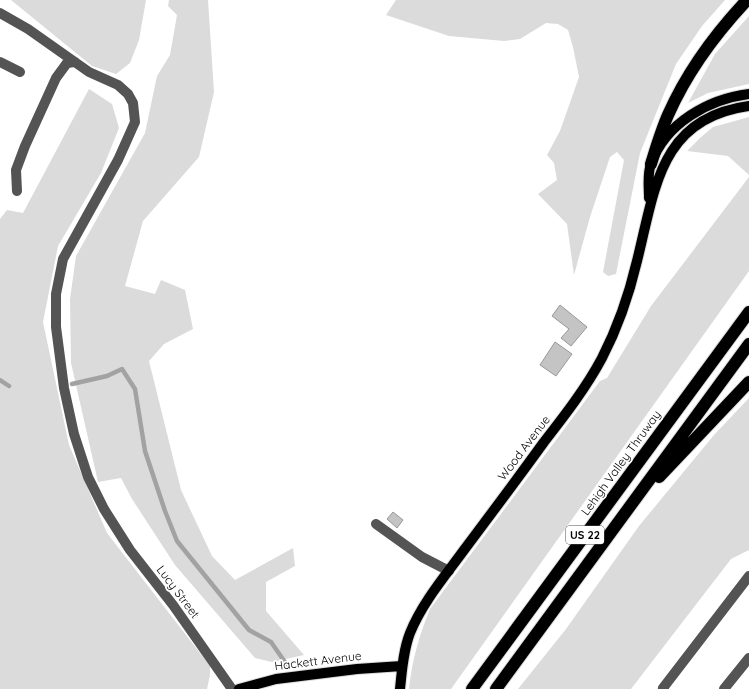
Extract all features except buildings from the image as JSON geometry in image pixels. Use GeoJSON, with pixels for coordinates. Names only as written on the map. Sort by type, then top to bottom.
{"type":"FeatureCollection","features":[{"type":"Feature","properties":{"kind":"highway"},"geometry":{"type":"LineString","coordinates":[[650,164],[668,116],[686,81],[715,38],[748,0]]}},
{"type":"Feature","properties":{"kind":"highway","name":"Lehigh Valley Thruway"},"geometry":{"type":"LineString","coordinates":[[472,689],[749,312]]}},
{"type":"Feature","properties":{"kind":"highway","name":"US 22"},"geometry":{"type":"LineString","coordinates":[[496,689],[749,344]]}},
{"type":"Feature","properties":{"kind":"highway"},"geometry":{"type":"LineString","coordinates":[[625,512],[749,382]]}},
{"type":"Feature","properties":{"kind":"main road","name":"Wood Avenue"},"geometry":{"type":"LineString","coordinates":[[648,210],[650,164],[666,138],[691,114],[718,101],[749,94]]}},
{"type":"Feature","properties":{"kind":"main road","name":"Wood Avenue"},"geometry":{"type":"LineString","coordinates":[[400,689],[402,666],[410,634],[422,609],[574,403],[602,358],[619,321],[632,282],[648,210],[664,163],[680,140],[698,124],[730,109],[749,106]]}},
{"type":"Feature","properties":{"kind":"main road","name":"Hackett Avenue"},"geometry":{"type":"LineString","coordinates":[[239,689],[276,679],[358,669],[402,666]]}},
{"type":"Feature","properties":{"kind":"street","name":"Lucy Street"},"geometry":{"type":"LineString","coordinates":[[0,13],[28,29],[89,72],[118,84],[128,94],[135,110],[135,122],[118,160],[64,259],[56,294],[56,327],[64,388],[72,426],[88,477],[104,509],[130,550],[173,605],[232,689]]}},
{"type":"Feature","properties":{"kind":"street"},"geometry":{"type":"LineString","coordinates":[[0,62],[20,72]]}},
{"type":"Feature","properties":{"kind":"street"},"geometry":{"type":"LineString","coordinates":[[17,191],[16,170],[25,146],[56,78],[67,63],[74,62]]}},
{"type":"Feature","properties":{"kind":"street"},"geometry":{"type":"LineString","coordinates":[[376,524],[422,557],[449,571]]}},
{"type":"Feature","properties":{"kind":"street"},"geometry":{"type":"LineString","coordinates":[[664,689],[663,688],[749,576]]}},
{"type":"Feature","properties":{"kind":"street"},"geometry":{"type":"LineString","coordinates":[[724,689],[749,658]]}},
{"type":"Feature","properties":{"kind":"shaded area"},"geometry":{"type":"Polygon","coordinates":[[[11,0],[146,0],[139,40],[130,63],[116,74],[92,66],[11,0]]]}},
{"type":"Feature","properties":{"kind":"shaded area"},"geometry":{"type":"Polygon","coordinates":[[[169,0],[208,0],[214,92],[199,157],[143,221],[125,286],[155,294],[161,280],[185,290],[193,329],[164,344],[149,361],[181,490],[212,556],[235,580],[293,548],[295,566],[266,582],[266,611],[304,655],[272,662],[255,658],[175,565],[132,499],[121,478],[98,482],[71,363],[70,299],[76,256],[145,133],[157,76],[170,55],[177,15],[168,6],[169,0]]]}},
{"type":"Feature","properties":{"kind":"shaded area"},"geometry":{"type":"Polygon","coordinates":[[[396,0],[725,0],[702,26],[676,64],[640,153],[616,274],[608,276],[603,272],[624,160],[617,152],[610,157],[590,217],[574,275],[567,224],[538,194],[557,180],[554,163],[547,155],[560,131],[579,77],[568,30],[558,24],[546,23],[520,39],[504,41],[449,36],[386,15],[396,0]]]}},
{"type":"Feature","properties":{"kind":"shaded area"},"geometry":{"type":"Polygon","coordinates":[[[749,16],[749,84],[708,93],[688,103],[715,54],[749,16]]]}},
{"type":"Feature","properties":{"kind":"shaded area"},"geometry":{"type":"Polygon","coordinates":[[[89,89],[112,104],[119,128],[101,173],[58,246],[43,322],[69,445],[107,533],[210,666],[207,689],[0,689],[0,219],[7,210],[23,213],[89,89]]]}},
{"type":"Feature","properties":{"kind":"shaded area"},"geometry":{"type":"Polygon","coordinates":[[[749,117],[749,175],[728,156],[687,151],[713,127],[749,117]]]}},
{"type":"Feature","properties":{"kind":"shaded area"},"geometry":{"type":"Polygon","coordinates":[[[749,177],[749,271],[451,689],[409,689],[416,648],[430,609],[600,381],[607,378],[651,306],[749,177]]]}},
{"type":"Feature","properties":{"kind":"shaded area"},"geometry":{"type":"Polygon","coordinates":[[[749,398],[749,550],[731,559],[631,689],[518,689],[566,629],[639,526],[714,435],[749,398]]]}},
{"type":"Feature","properties":{"kind":"waterway"},"geometry":{"type":"LineString","coordinates":[[72,384],[107,376],[122,369],[135,389],[145,451],[165,511],[177,541],[249,630],[271,642],[287,665]]}},
{"type":"Feature","properties":{"kind":"waterway"},"geometry":{"type":"LineString","coordinates":[[0,380],[9,386]]}}]}
